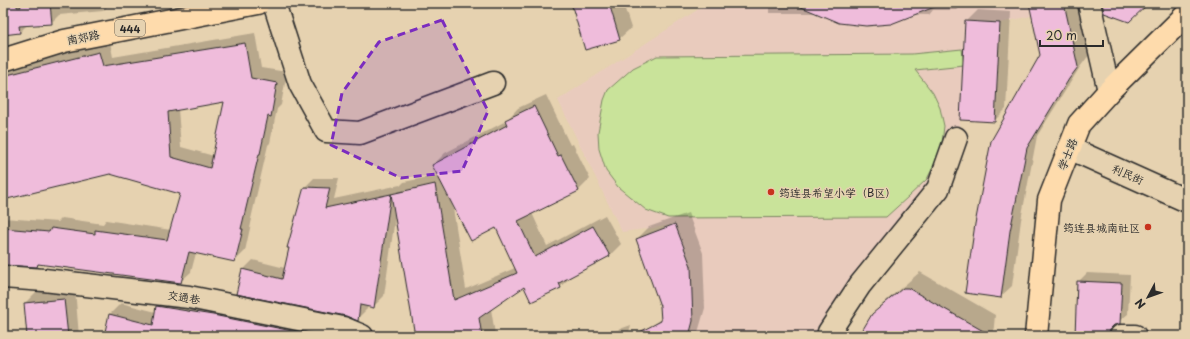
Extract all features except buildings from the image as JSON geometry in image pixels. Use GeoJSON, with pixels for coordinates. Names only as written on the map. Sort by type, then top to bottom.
{"type":"FeatureCollection","features":[{"type":"Feature","properties":{"kind":"main road","name":"南郊路"},"geometry":{"type":"LineString","coordinates":[[3,60],[64,40],[258,3]]}},
{"type":"Feature","properties":{"kind":"main road","name":"学士路"},"geometry":{"type":"LineString","coordinates":[[1036,336],[1049,200],[1079,124],[1109,91],[1187,14]]}},
{"type":"Feature","properties":{"kind":"street"},"geometry":{"type":"LineString","coordinates":[[274,3],[300,84],[326,131],[360,133],[493,83]]}},
{"type":"Feature","properties":{"kind":"street"},"geometry":{"type":"LineString","coordinates":[[1089,3],[1109,91]]}},
{"type":"Feature","properties":{"kind":"street"},"geometry":{"type":"LineString","coordinates":[[828,336],[829,332],[860,285],[938,188],[956,138]]}},
{"type":"Feature","properties":{"kind":"street","name":"利民街"},"geometry":{"type":"LineString","coordinates":[[1070,148],[1187,201]]}},
{"type":"Feature","properties":{"kind":"street","name":"交通巷"},"geometry":{"type":"LineString","coordinates":[[3,277],[44,280],[189,297],[343,328],[362,336]]}},
{"type":"Feature","properties":{"kind":"street"},"geometry":{"type":"LineString","coordinates":[[1121,336],[1135,336]]}},
{"type":"Feature","properties":{"kind":"highlighted area"},"geometry":{"type":"Polygon","coordinates":[[[442,20],[488,111],[462,171],[401,178],[331,145],[342,93],[379,42],[442,20]]]}},
{"type":"Feature","properties":{"kind":"shaded area","name":"筠连县希望小学（B区）"},"geometry":{"type":"Polygon","coordinates":[[[708,3],[1029,3],[1031,16],[1000,23],[965,21],[960,120],[961,160],[900,253],[855,307],[841,336],[689,336],[693,321],[691,266],[675,225],[622,232],[558,100],[708,3]]]}},
{"type":"Feature","properties":{"kind":"green space"},"geometry":{"type":"Polygon","coordinates":[[[962,49],[964,65],[915,70],[933,93],[940,108],[944,126],[941,152],[927,179],[886,217],[668,218],[646,210],[618,187],[606,171],[599,149],[598,132],[604,100],[608,90],[633,68],[657,56],[912,54],[962,49]]]}},
{"type":"Feature","properties":{"kind":"place","name":"筠连县希望小学（B区）"},"geometry":{"type":"Point","coordinates":[771,192]}},
{"type":"Feature","properties":{"kind":"place","name":"筠连县城南社区"},"geometry":{"type":"Point","coordinates":[1148,227]}}]}
